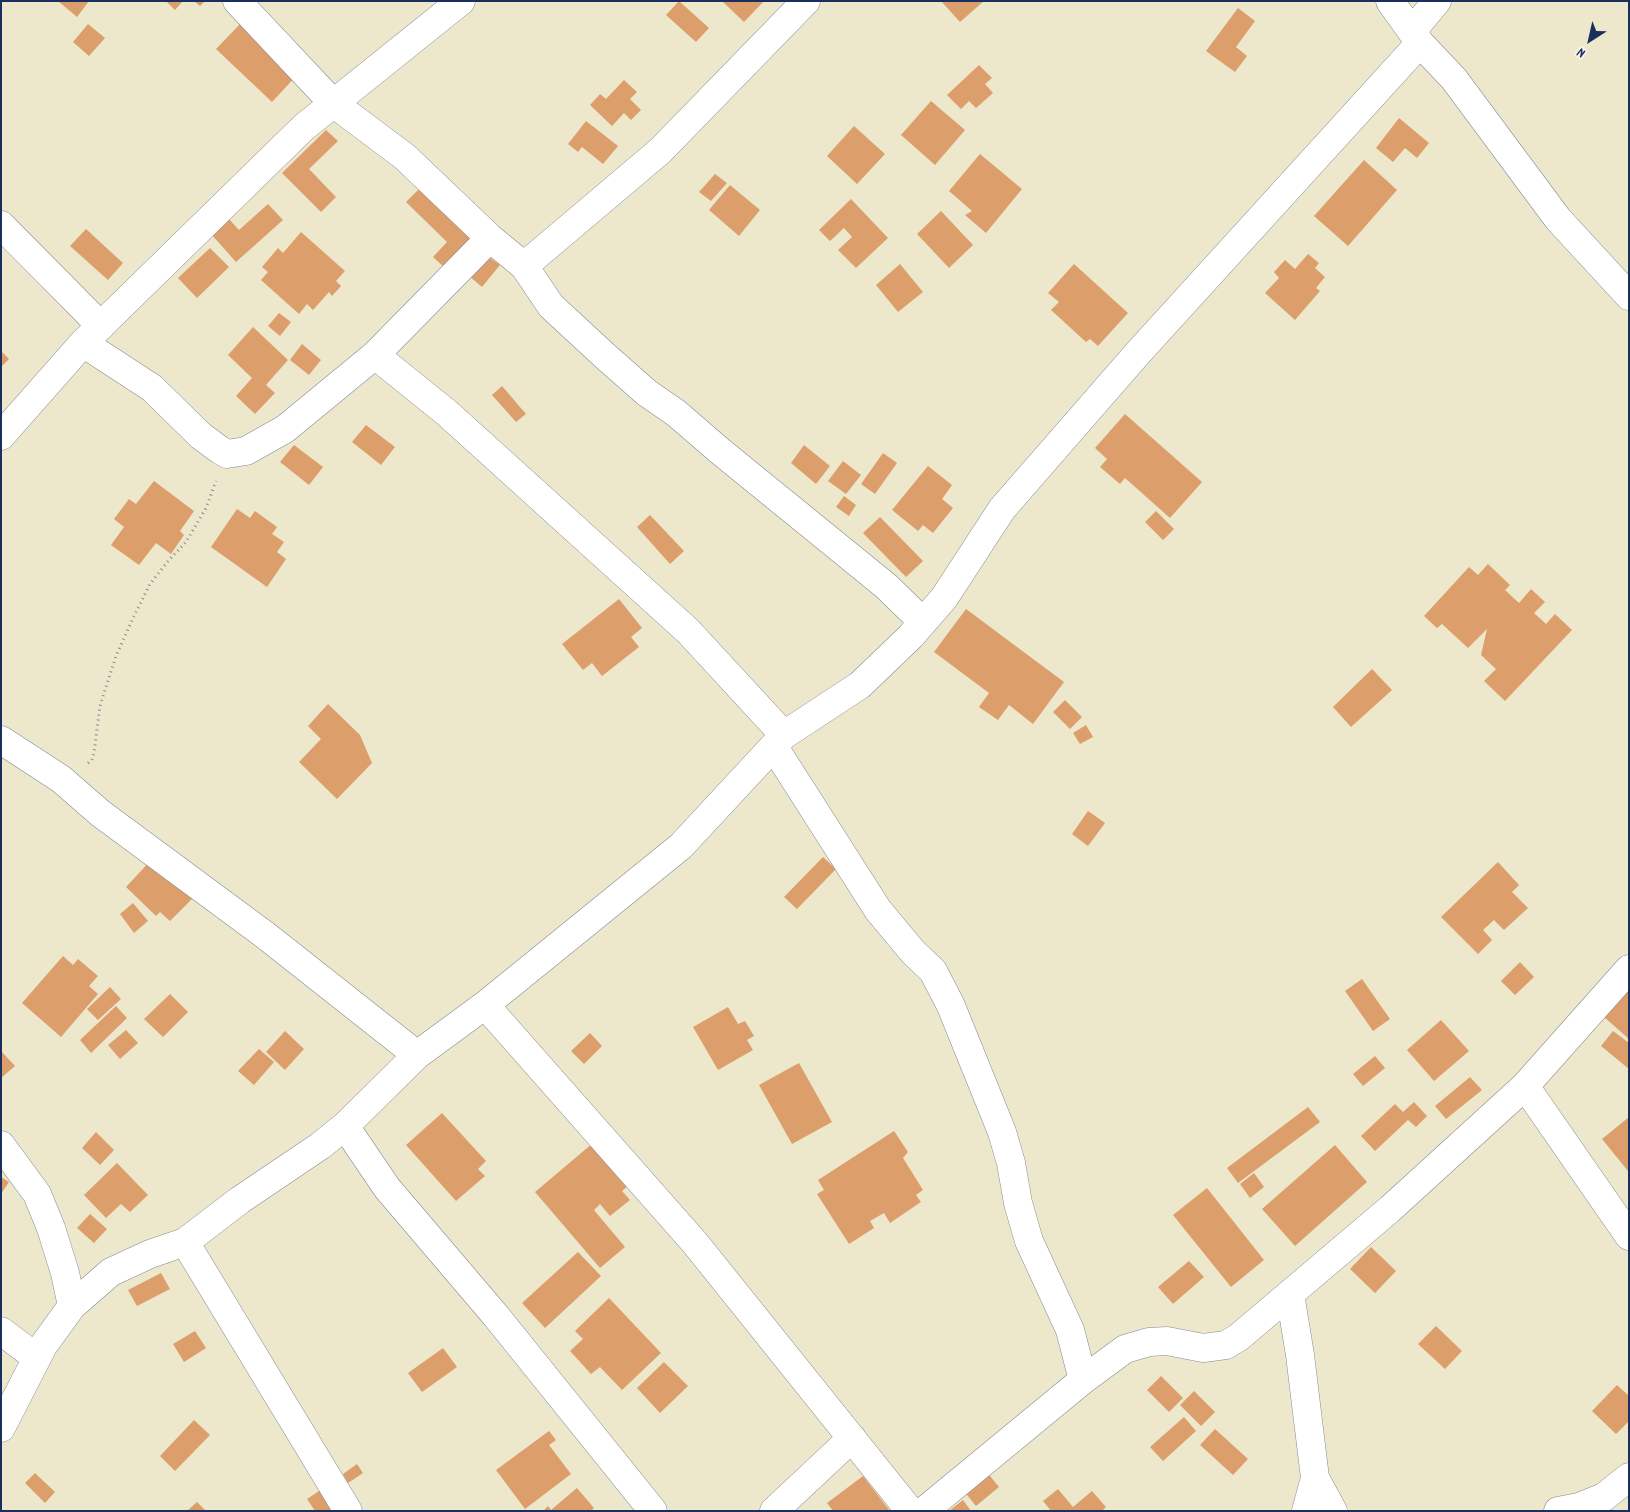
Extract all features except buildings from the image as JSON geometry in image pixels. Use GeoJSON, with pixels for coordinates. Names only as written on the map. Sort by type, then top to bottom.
{"type":"FeatureCollection","features":[{"type":"Feature","properties":{"kind":"street"},"geometry":{"type":"LineString","coordinates":[[237,1],[334,103],[405,158],[490,238],[524,266],[551,306],[626,375],[647,393],[676,413],[886,586],[923,622]]}},
{"type":"Feature","properties":{"kind":"street"},"geometry":{"type":"LineString","coordinates":[[5,425],[92,334],[304,127],[461,1]]}},
{"type":"Feature","properties":{"kind":"street"},"geometry":{"type":"LineString","coordinates":[[524,266],[660,151],[806,1]]}},
{"type":"Feature","properties":{"kind":"street"},"geometry":{"type":"LineString","coordinates":[[1390,1],[1416,37],[1454,78],[1558,219],[1629,296]]}},
{"type":"Feature","properties":{"kind":"street"},"geometry":{"type":"LineString","coordinates":[[1,1428],[43,1346],[72,1306],[112,1272],[150,1254],[186,1242],[240,1200],[320,1146],[345,1126],[416,1055],[485,1006],[681,846],[779,741],[860,685],[911,636],[944,598],[1007,502],[1416,37],[1437,1]]}},
{"type":"Feature","properties":{"kind":"street"},"geometry":{"type":"LineString","coordinates":[[1,225],[92,334],[152,388],[201,436],[227,454],[246,451],[285,429],[375,355],[490,238]]}},
{"type":"Feature","properties":{"kind":"street"},"geometry":{"type":"LineString","coordinates":[[375,355],[447,413],[688,631],[779,741],[878,910],[933,971],[951,1006],[1002,1132],[1029,1242],[1070,1330],[1082,1380]]}},
{"type":"Feature","properties":{"kind":"street"},"geometry":{"type":"LineString","coordinates":[[1,740],[61,779],[100,813],[265,935],[416,1055]]}},
{"type":"Feature","properties":{"kind":"street"},"geometry":{"type":"LineString","coordinates":[[924,1511],[1082,1380],[1125,1349],[1149,1342],[1167,1342],[1203,1348],[1226,1345],[1239,1337],[1390,1209],[1525,1086],[1629,970]]}},
{"type":"Feature","properties":{"kind":"street"},"geometry":{"type":"LineString","coordinates":[[485,1006],[695,1243],[910,1511]]}},
{"type":"Feature","properties":{"kind":"street"},"geometry":{"type":"LineString","coordinates":[[1525,1086],[1629,1236]]}},
{"type":"Feature","properties":{"kind":"street"},"geometry":{"type":"LineString","coordinates":[[345,1126],[387,1188],[496,1316],[653,1511]]}},
{"type":"Feature","properties":{"kind":"street"},"geometry":{"type":"LineString","coordinates":[[1,1145],[37,1194],[51,1228],[65,1273],[72,1306]]}},
{"type":"Feature","properties":{"kind":"street"},"geometry":{"type":"LineString","coordinates":[[186,1242],[348,1511]]}},
{"type":"Feature","properties":{"kind":"street"},"geometry":{"type":"LineString","coordinates":[[1290,1294],[1316,1478],[1332,1511]]}},
{"type":"Feature","properties":{"kind":"street"},"geometry":{"type":"LineString","coordinates":[[1,1331],[37,1358]]}},
{"type":"Feature","properties":{"kind":"street"},"geometry":{"type":"LineString","coordinates":[[774,1511],[852,1438]]}},
{"type":"Feature","properties":{"kind":"street"},"geometry":{"type":"LineString","coordinates":[[1558,1511],[1579,1507],[1604,1497],[1629,1477]]}},
{"type":"Feature","properties":{"kind":"street"},"geometry":{"type":"LineString","coordinates":[[1306,1511],[1316,1478]]}},
{"type":"Feature","properties":{"kind":"path"},"geometry":{"type":"LineString","coordinates":[[61,779],[92,760],[100,706],[116,656],[150,584],[186,542],[206,508],[215,483],[220,450]]}}]}
